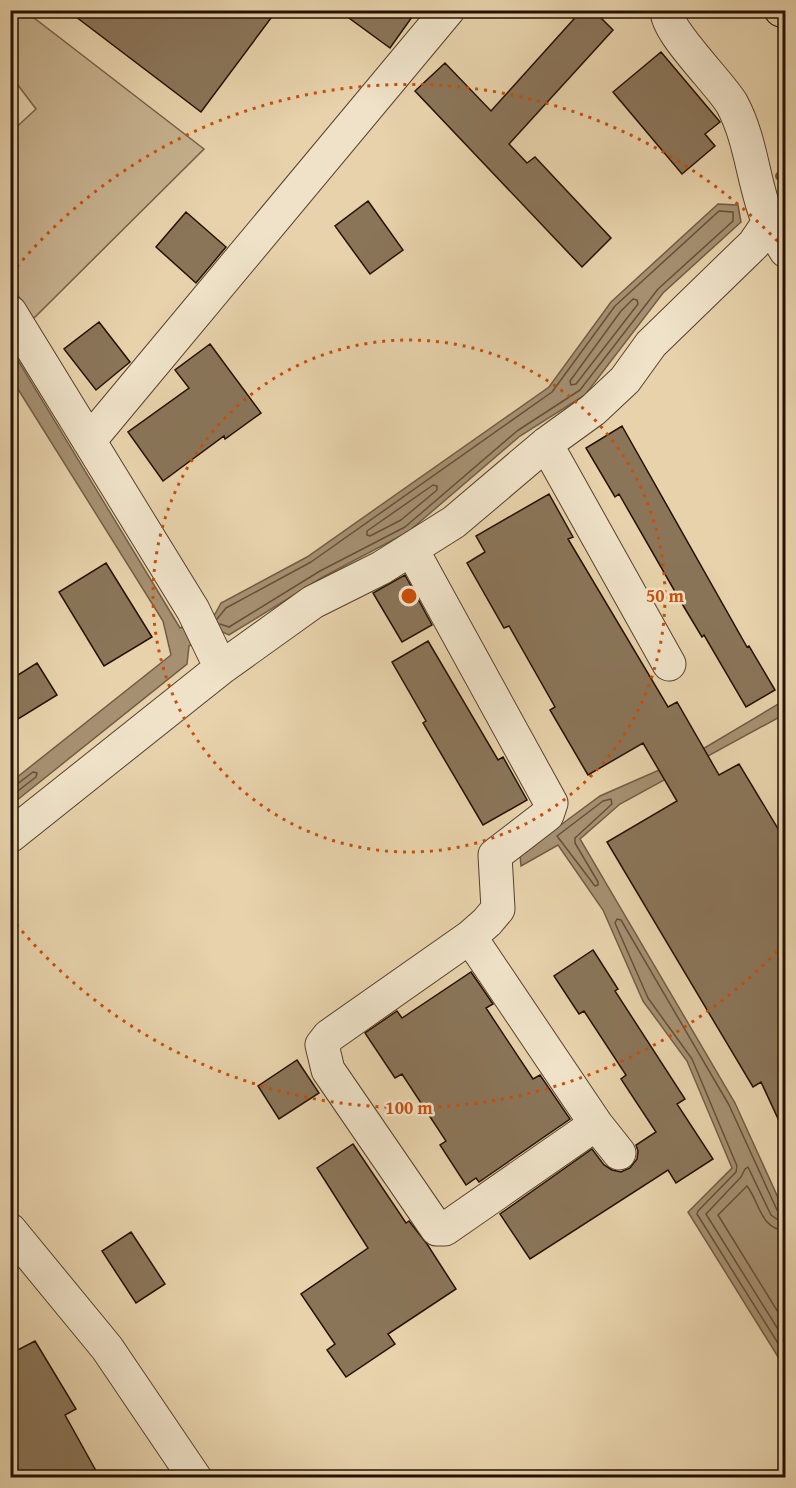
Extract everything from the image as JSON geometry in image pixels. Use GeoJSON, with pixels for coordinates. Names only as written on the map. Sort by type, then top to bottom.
{"type":"FeatureCollection","features":[{"type":"Feature","properties":{"kind":"highway"},"geometry":{"type":"LineString","coordinates":[[781,10],[786,12]]}},
{"type":"Feature","properties":{"kind":"street"},"geometry":{"type":"LineString","coordinates":[[89,441],[448,10]]}},
{"type":"Feature","properties":{"kind":"street"},"geometry":{"type":"LineString","coordinates":[[667,10],[666,17],[675,31],[731,103],[744,134],[769,222],[786,251]]}},
{"type":"Feature","properties":{"kind":"street"},"geometry":{"type":"LineString","coordinates":[[10,836],[221,668],[313,602],[381,568],[454,522],[546,444],[593,410],[625,380],[651,344],[754,244],[769,222]]}},
{"type":"Feature","properties":{"kind":"street"},"geometry":{"type":"LineString","coordinates":[[12,320],[193,610],[221,668]]}},
{"type":"Feature","properties":{"kind":"street"},"geometry":{"type":"LineString","coordinates":[[546,444],[669,664]]}},
{"type":"Feature","properties":{"kind":"street"},"geometry":{"type":"LineString","coordinates":[[412,550],[551,803],[547,815],[495,855],[498,909],[470,937],[329,1036],[322,1045],[328,1070],[437,1229],[445,1229],[596,1124]]}},
{"type":"Feature","properties":{"kind":"street"},"geometry":{"type":"LineString","coordinates":[[470,937],[596,1124],[619,1153]]}},
{"type":"Feature","properties":{"kind":"street"},"geometry":{"type":"LineString","coordinates":[[10,1230],[107,1348],[195,1478]]}},
{"type":"Feature","properties":{"kind":"shaded area"},"geometry":{"type":"Polygon","coordinates":[[[11,11],[25,11],[204,149],[33,319],[11,285],[10,133],[36,109],[11,76],[11,11]]]}},
{"type":"Feature","properties":{"kind":"water"},"geometry":{"type":"Polygon","coordinates":[[[718,204],[738,205],[741,222],[663,293],[585,395],[520,436],[408,532],[323,577],[229,635],[218,630],[189,646],[187,664],[11,805],[11,782],[171,655],[163,621],[11,378],[10,347],[180,628],[215,614],[221,603],[307,557],[549,387],[611,302],[718,204]]]}},
{"type":"Feature","properties":{"kind":"water"},"geometry":{"type":"Polygon","coordinates":[[[785,700],[785,714],[620,804],[580,839],[735,1103],[785,1213],[785,1368],[688,1212],[732,1168],[687,1061],[643,1001],[603,910],[558,845],[521,866],[520,855],[600,796],[691,756],[785,700]]]}},
{"type":"Feature","properties":{"kind":"building"},"geometry":{"type":"Polygon","coordinates":[[[67,10],[277,10],[201,112],[67,10]]]}},
{"type":"Feature","properties":{"kind":"building"},"geometry":{"type":"Polygon","coordinates":[[[338,10],[417,10],[390,48],[338,10]]]}},
{"type":"Feature","properties":{"kind":"building"},"geometry":{"type":"Polygon","coordinates":[[[582,10],[593,10],[613,30],[509,144],[527,163],[535,157],[611,238],[582,267],[415,91],[445,63],[491,111],[582,10]]]}},
{"type":"Feature","properties":{"kind":"building"},"geometry":{"type":"Polygon","coordinates":[[[661,52],[720,122],[705,134],[715,146],[682,174],[613,92],[661,52]]]}},
{"type":"Feature","properties":{"kind":"building"},"geometry":{"type":"Polygon","coordinates":[[[368,201],[403,250],[370,274],[335,226],[368,201]]]}},
{"type":"Feature","properties":{"kind":"building"},"geometry":{"type":"Polygon","coordinates":[[[186,212],[226,247],[196,283],[156,247],[186,212]]]}},
{"type":"Feature","properties":{"kind":"building"},"geometry":{"type":"Polygon","coordinates":[[[99,322],[130,362],[96,390],[64,349],[99,322]]]}},
{"type":"Feature","properties":{"kind":"building"},"geometry":{"type":"Polygon","coordinates":[[[210,344],[261,413],[225,439],[224,436],[163,481],[128,432],[189,388],[175,370],[210,344]]]}},
{"type":"Feature","properties":{"kind":"building"},"geometry":{"type":"Polygon","coordinates":[[[622,426],[747,647],[749,646],[775,690],[746,707],[704,635],[702,637],[681,602],[619,494],[615,497],[586,448],[622,426]]]}},
{"type":"Feature","properties":{"kind":"building"},"geometry":{"type":"Polygon","coordinates":[[[549,494],[573,537],[568,539],[668,707],[677,702],[719,775],[739,764],[786,842],[786,1136],[761,1082],[753,1087],[607,842],[677,801],[643,743],[588,775],[550,710],[555,707],[509,626],[504,628],[467,563],[485,552],[476,536],[549,494]]]}},
{"type":"Feature","properties":{"kind":"building"},"geometry":{"type":"Polygon","coordinates":[[[106,563],[152,637],[104,666],[59,592],[106,563]]]}},
{"type":"Feature","properties":{"kind":"building"},"geometry":{"type":"Polygon","coordinates":[[[405,575],[432,625],[402,642],[373,593],[405,575]]]}},
{"type":"Feature","properties":{"kind":"building"},"geometry":{"type":"Polygon","coordinates":[[[428,641],[498,760],[503,757],[527,800],[483,825],[423,723],[426,721],[392,662],[428,641]]]}},
{"type":"Feature","properties":{"kind":"building"},"geometry":{"type":"Polygon","coordinates":[[[37,663],[57,695],[10,724],[10,680],[37,663]]]}},
{"type":"Feature","properties":{"kind":"building"},"geometry":{"type":"Polygon","coordinates":[[[593,950],[618,989],[615,991],[685,1099],[677,1104],[713,1159],[676,1183],[668,1170],[530,1259],[500,1214],[592,1149],[604,1165],[612,1170],[621,1172],[630,1168],[637,1159],[636,1145],[656,1132],[621,1079],[626,1075],[584,1011],[579,1014],[554,976],[593,950]]]}},
{"type":"Feature","properties":{"kind":"building"},"geometry":{"type":"Polygon","coordinates":[[[471,972],[493,1004],[486,1008],[533,1079],[540,1075],[570,1119],[479,1182],[476,1178],[466,1185],[440,1145],[446,1141],[402,1074],[395,1078],[365,1033],[397,1011],[402,1018],[471,972]]]}},
{"type":"Feature","properties":{"kind":"building"},"geometry":{"type":"Polygon","coordinates":[[[297,1060],[319,1093],[279,1119],[258,1086],[297,1060]]]}},
{"type":"Feature","properties":{"kind":"building"},"geometry":{"type":"Polygon","coordinates":[[[353,1144],[406,1223],[409,1221],[427,1244],[456,1289],[388,1334],[395,1344],[346,1377],[327,1350],[335,1344],[301,1294],[368,1248],[317,1168],[353,1144]]]}},
{"type":"Feature","properties":{"kind":"building"},"geometry":{"type":"Polygon","coordinates":[[[131,1232],[165,1284],[136,1303],[102,1251],[131,1232]]]}},
{"type":"Feature","properties":{"kind":"building"},"geometry":{"type":"Polygon","coordinates":[[[35,1341],[76,1409],[65,1415],[100,1478],[10,1478],[10,1354],[35,1341]]]}},
{"type":"Feature","properties":{"kind":"waterway"},"geometry":{"type":"LineString","coordinates":[[780,176],[786,171]]}}]}
